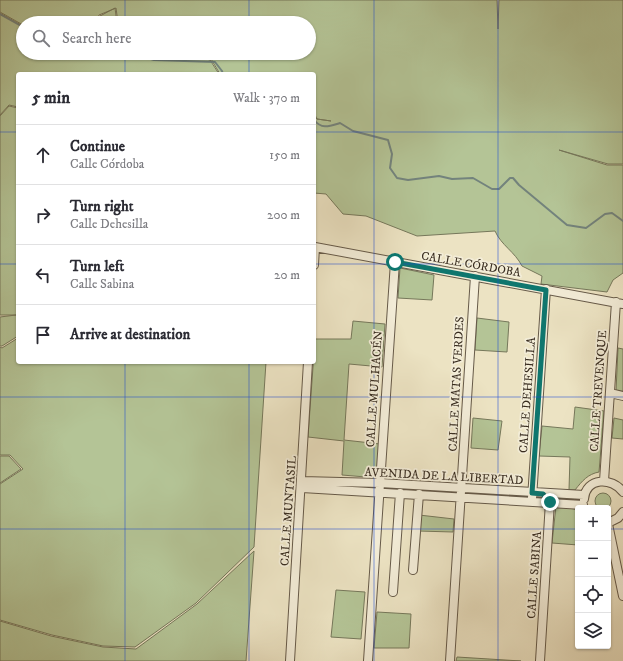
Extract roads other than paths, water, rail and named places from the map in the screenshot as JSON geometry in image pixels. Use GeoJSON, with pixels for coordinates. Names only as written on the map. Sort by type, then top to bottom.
{"type":"FeatureCollection","features":[{"type":"Feature","properties":{"kind":"street","name":"CALLE CÓRDOBA"},"geometry":{"type":"LineString","coordinates":[[316,247],[619,303]]}},
{"type":"Feature","properties":{"kind":"street","name":"CALLE MULHACÉN"},"geometry":{"type":"LineString","coordinates":[[368,661],[395,262]]}},
{"type":"Feature","properties":{"kind":"street","name":"CALLE MATAS VERDES"},"geometry":{"type":"LineString","coordinates":[[450,661],[475,276]]}},
{"type":"Feature","properties":{"kind":"street","name":"CALLE DEHESILLA"},"geometry":{"type":"LineString","coordinates":[[532,497],[546,290]]}},
{"type":"Feature","properties":{"kind":"street","name":"CALLE TREVENQUE"},"geometry":{"type":"LineString","coordinates":[[604,481],[610,393],[619,303]]}},
{"type":"Feature","properties":{"kind":"street","name":"CALLE MUNTASIL"},"geometry":{"type":"LineString","coordinates":[[290,661],[302,484],[308,364]]}},
{"type":"Feature","properties":{"kind":"street"},"geometry":{"type":"LineString","coordinates":[[610,393],[623,396]]}},
{"type":"Feature","properties":{"kind":"street"},"geometry":{"type":"LineString","coordinates":[[583,505],[584,495],[590,486],[604,481],[615,484],[623,492]]}},
{"type":"Feature","properties":{"kind":"street","name":"AVENIDA DE LA LIBERTAD"},"geometry":{"type":"LineString","coordinates":[[302,484],[380,488],[462,488],[532,497],[550,502],[575,506]]}},
{"type":"Feature","properties":{"kind":"street","name":"AVENIDA DE LA LIBERTAD"},"geometry":{"type":"LineString","coordinates":[[380,488],[400,493],[461,497],[532,497],[543,494],[584,495]]}},
{"type":"Feature","properties":{"kind":"street"},"geometry":{"type":"LineString","coordinates":[[393,592],[400,493]]}},
{"type":"Feature","properties":{"kind":"street"},"geometry":{"type":"LineString","coordinates":[[413,570],[419,494]]}},
{"type":"Feature","properties":{"kind":"street"},"geometry":{"type":"LineString","coordinates":[[543,494],[550,502]]}},
{"type":"Feature","properties":{"kind":"street","name":"CALLE SABINA"},"geometry":{"type":"LineString","coordinates":[[540,661],[550,502]]}},
{"type":"Feature","properties":{"kind":"street"},"geometry":{"type":"LineString","coordinates":[[611,522],[618,518],[623,512]]}},
{"type":"Feature","properties":{"kind":"street"},"geometry":{"type":"LineString","coordinates":[[611,538],[623,596]]}},
{"type":"Feature","properties":{"kind":"waterway"},"geometry":{"type":"LineString","coordinates":[[0,14],[16,23]]}},
{"type":"Feature","properties":{"kind":"waterway"},"geometry":{"type":"LineString","coordinates":[[154,60],[215,62],[222,72]]}},
{"type":"Feature","properties":{"kind":"waterway"},"geometry":{"type":"LineString","coordinates":[[316,122],[323,126],[340,123],[353,131],[388,140],[392,154],[390,168],[397,178],[408,180],[439,176],[452,179],[473,178],[492,189],[499,189],[510,178],[513,178],[519,185],[567,225],[586,228],[605,214],[612,213],[623,221]]}}]}
